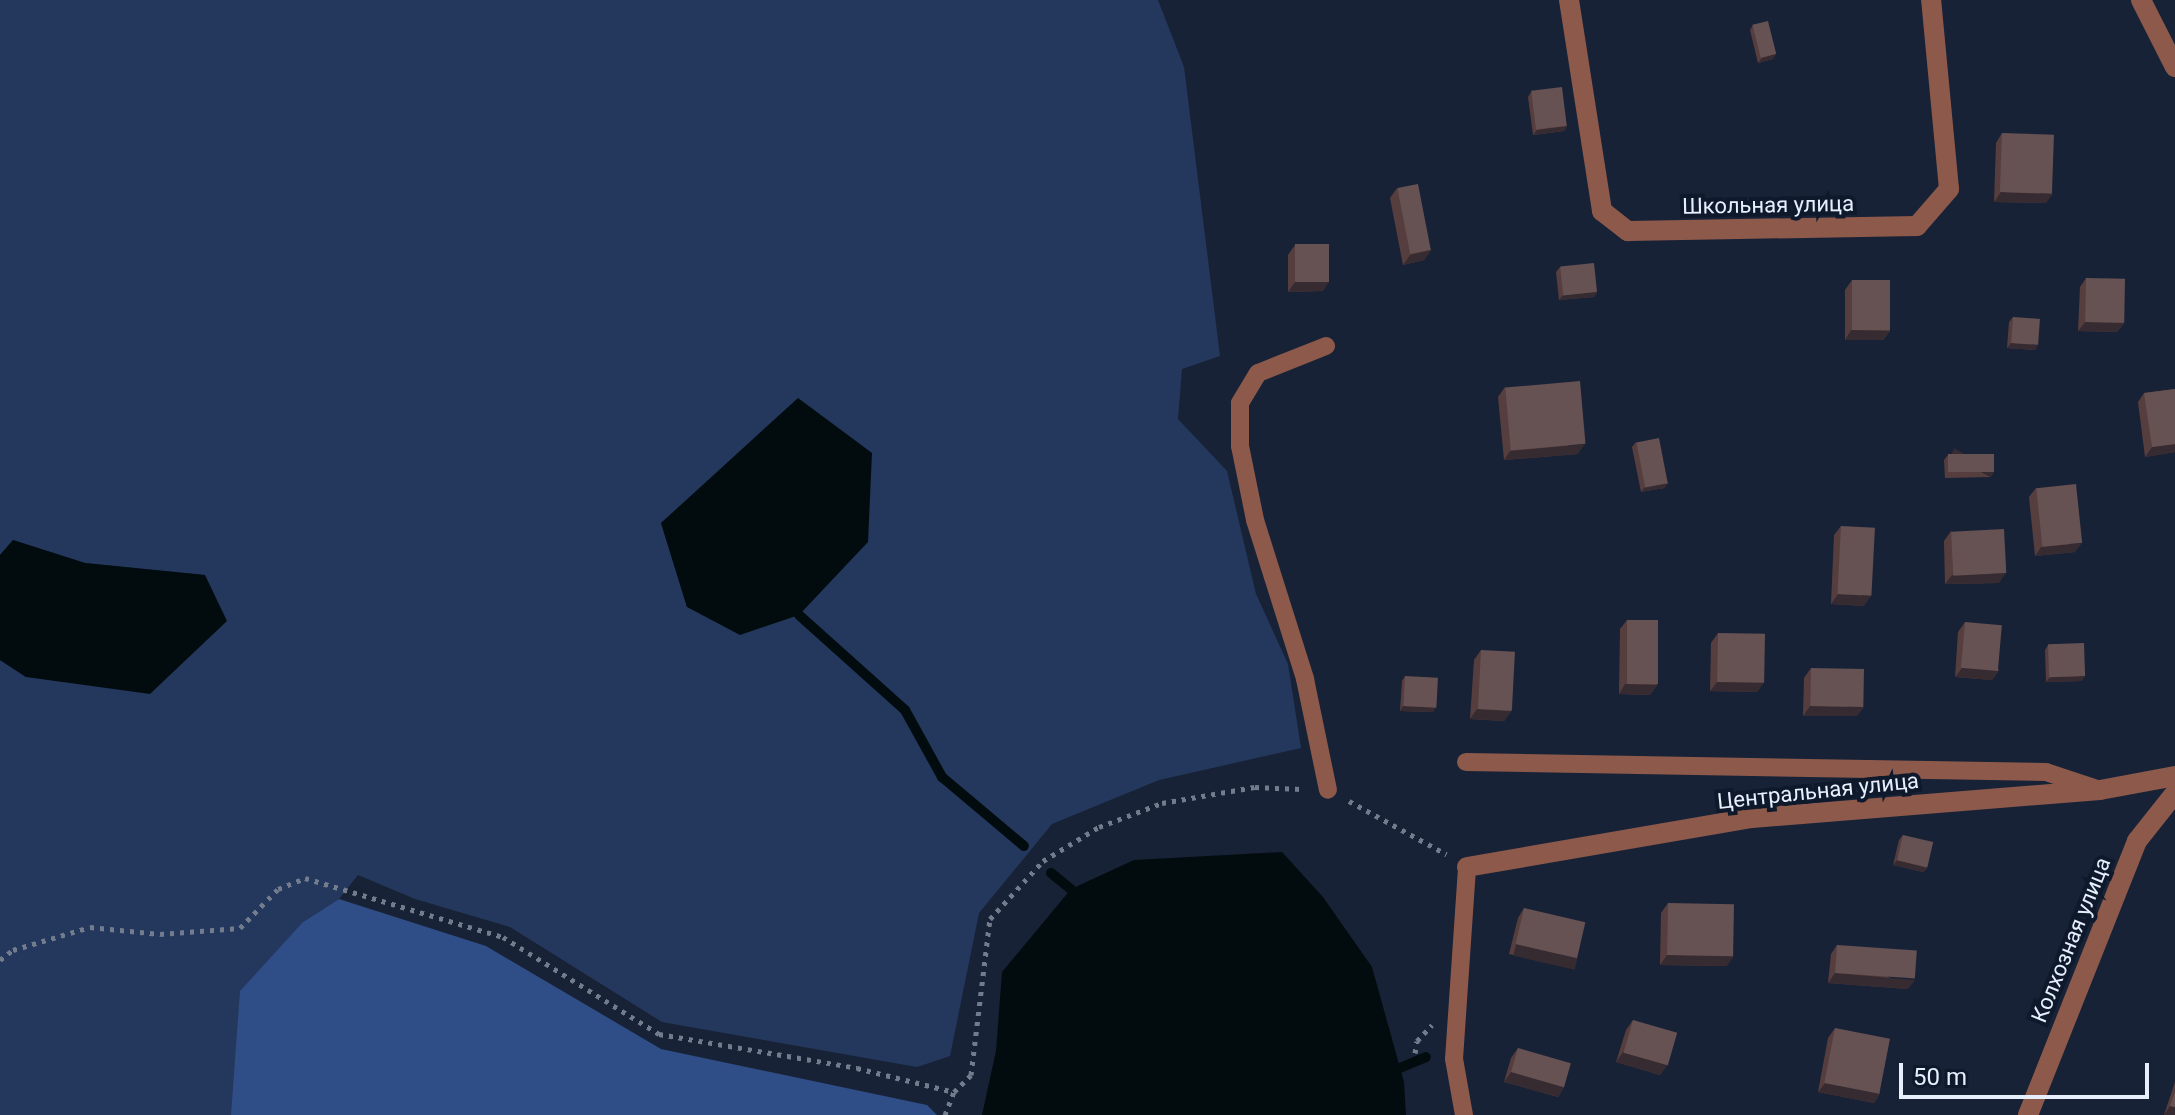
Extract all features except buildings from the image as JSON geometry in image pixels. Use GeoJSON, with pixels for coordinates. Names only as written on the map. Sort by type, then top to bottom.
{"type":"FeatureCollection","features":[{"type":"Feature","properties":{"kind":"street","name":"Школьная улица"},"geometry":{"type":"LineString","coordinates":[[1569,0],[1602,211],[1628,231],[1917,226],[1949,189],[1931,0]]}},
{"type":"Feature","properties":{"kind":"street"},"geometry":{"type":"LineString","coordinates":[[2141,0],[2175,67]]}},
{"type":"Feature","properties":{"kind":"street","name":"Центральная улица"},"geometry":{"type":"LineString","coordinates":[[1467,867],[1752,818],[2100,790],[2175,776]]}},
{"type":"Feature","properties":{"kind":"street","name":"Колхозная улица"},"geometry":{"type":"LineString","coordinates":[[2028,1115],[2137,841],[2175,793]]}},
{"type":"Feature","properties":{"kind":"lane"},"geometry":{"type":"LineString","coordinates":[[1326,346],[1258,373],[1240,403],[1240,446],[1255,520],[1305,679],[1328,790]]}},
{"type":"Feature","properties":{"kind":"lane"},"geometry":{"type":"LineString","coordinates":[[1466,762],[2046,772],[2100,790]]}},
{"type":"Feature","properties":{"kind":"lane"},"geometry":{"type":"LineString","coordinates":[[1464,1115],[1454,1059],[1467,867]]}},
{"type":"Feature","properties":{"kind":"path"},"geometry":{"type":"LineString","coordinates":[[945,1115],[954,1092],[971,1075],[990,919],[1043,861],[1099,827],[1162,803],[1255,787],[1328,790],[1467,867]]}},
{"type":"Feature","properties":{"kind":"path"},"geometry":{"type":"LineString","coordinates":[[0,960],[13,950],[90,927],[160,934],[240,928],[278,889],[305,878],[503,937],[659,1034],[857,1068],[954,1092]]}},
{"type":"Feature","properties":{"kind":"shaded area"},"geometry":{"type":"Polygon","coordinates":[[[0,0],[1158,0],[1184,67],[1220,356],[1182,369],[1178,419],[1227,471],[1256,594],[1288,664],[1301,748],[1159,780],[1052,824],[979,913],[950,1056],[917,1067],[662,1022],[510,927],[415,899],[358,875],[339,899],[303,922],[231,1115],[0,1115],[0,660],[26,677],[204,575],[85,563],[13,540],[0,555],[0,0]],[[763,435],[661,523],[687,607],[763,435]]]}},
{"type":"Feature","properties":{"kind":"shaded area"},"geometry":{"type":"Polygon","coordinates":[[[798,398],[872,453],[868,542],[799,615],[740,635],[687,607],[661,523],[798,398]]]}},
{"type":"Feature","properties":{"kind":"shaded area"},"geometry":{"type":"Polygon","coordinates":[[[13,540],[85,563],[205,575],[227,621],[150,694],[26,677],[0,660],[0,555],[13,540]]]}},
{"type":"Feature","properties":{"kind":"shaded area"},"geometry":{"type":"Polygon","coordinates":[[[1282,852],[1323,897],[1372,967],[1404,1082],[1406,1115],[982,1115],[996,1051],[1002,972],[1071,889],[1134,860],[1282,852]]]}},
{"type":"Feature","properties":{"kind":"shaded area"},"geometry":{"type":"Polygon","coordinates":[[[339,899],[486,946],[661,1049],[927,1105],[937,1115],[231,1115],[240,991],[303,922],[339,899]]]}},
{"type":"Feature","properties":{"kind":"waterway"},"geometry":{"type":"LineString","coordinates":[[799,615],[905,710],[942,777],[1024,846]]}},
{"type":"Feature","properties":{"kind":"waterway"},"geometry":{"type":"LineString","coordinates":[[1051,873],[1071,889]]}},
{"type":"Feature","properties":{"kind":"waterway"},"geometry":{"type":"LineString","coordinates":[[1400,1068],[1426,1057]]}}]}
